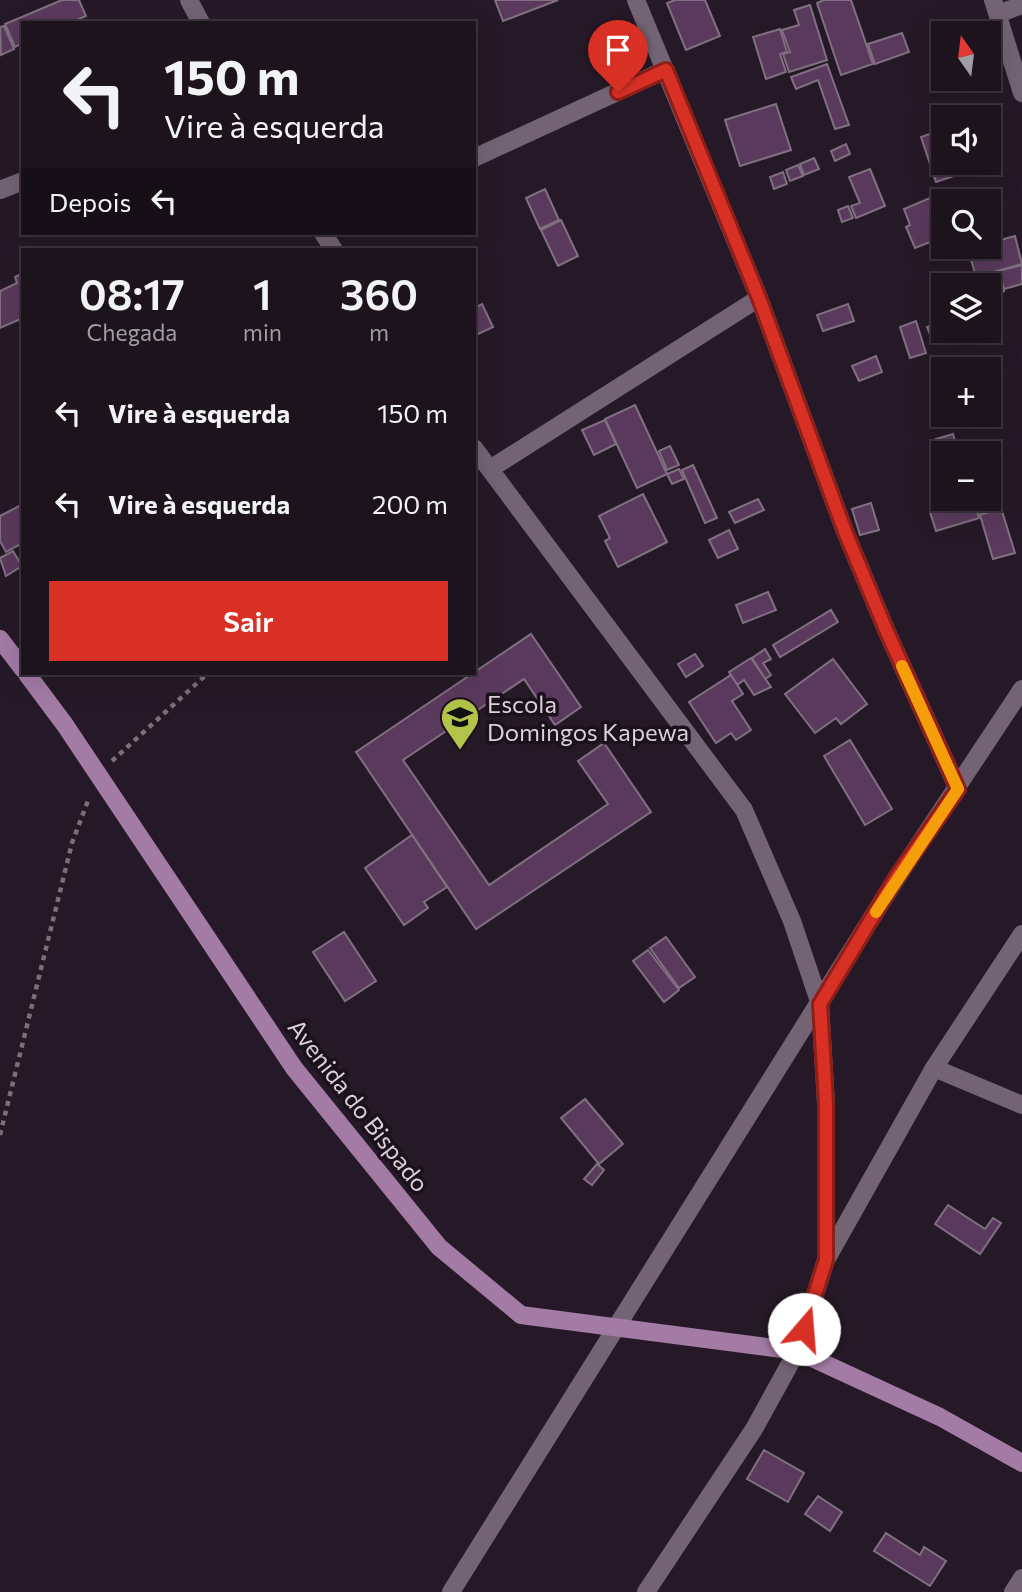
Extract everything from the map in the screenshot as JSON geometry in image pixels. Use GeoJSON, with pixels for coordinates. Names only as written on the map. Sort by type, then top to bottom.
{"type":"FeatureCollection","features":[{"type":"Feature","properties":{"kind":"main road"},"geometry":{"type":"LineString","coordinates":[[0,639],[21,666]]}},
{"type":"Feature","properties":{"kind":"main road","name":"Avenida do Bispado"},"geometry":{"type":"LineString","coordinates":[[28,675],[100,777],[294,1068],[439,1247],[521,1315],[797,1351],[940,1417],[1022,1463]]}},
{"type":"Feature","properties":{"kind":"street"},"geometry":{"type":"LineString","coordinates":[[189,0],[200,21]]}},
{"type":"Feature","properties":{"kind":"street"},"geometry":{"type":"LineString","coordinates":[[636,0],[759,298],[844,529],[958,789]]}},
{"type":"Feature","properties":{"kind":"street"},"geometry":{"type":"LineString","coordinates":[[1022,5],[995,7],[1022,93]]}},
{"type":"Feature","properties":{"kind":"street"},"geometry":{"type":"LineString","coordinates":[[476,157],[666,70]]}},
{"type":"Feature","properties":{"kind":"street"},"geometry":{"type":"LineString","coordinates":[[0,190],[21,182]]}},
{"type":"Feature","properties":{"kind":"street"},"geometry":{"type":"LineString","coordinates":[[490,469],[759,298]]}},
{"type":"Feature","properties":{"kind":"street"},"geometry":{"type":"LineString","coordinates":[[476,451],[744,810],[792,921],[820,1004],[826,1103],[826,1260]]}},
{"type":"Feature","properties":{"kind":"street"},"geometry":{"type":"LineString","coordinates":[[451,1592],[614,1328],[820,1004],[896,878],[958,789],[1022,689]]}},
{"type":"Feature","properties":{"kind":"street"},"geometry":{"type":"LineString","coordinates":[[646,1592],[754,1429],[797,1351],[826,1260],[934,1068],[1022,934]]}},
{"type":"Feature","properties":{"kind":"street"},"geometry":{"type":"LineString","coordinates":[[934,1068],[1022,1104]]}},
{"type":"Feature","properties":{"kind":"street"},"geometry":{"type":"LineString","coordinates":[[1013,1592],[1022,1578]]}},
{"type":"Feature","properties":{"kind":"path"},"geometry":{"type":"LineString","coordinates":[[0,1135],[72,843],[100,777],[118,752],[206,675]]}},
{"type":"Feature","properties":{"kind":"building"},"geometry":{"type":"Polygon","coordinates":[[[62,0],[79,0],[86,16],[75,21],[21,21],[21,44],[15,47],[5,24],[62,0]]]}},
{"type":"Feature","properties":{"kind":"building"},"geometry":{"type":"Polygon","coordinates":[[[495,0],[558,0],[503,21],[495,0]]]}},
{"type":"Feature","properties":{"kind":"building"},"geometry":{"type":"Polygon","coordinates":[[[675,0],[705,0],[720,36],[686,50],[667,3],[675,0]]]}},
{"type":"Feature","properties":{"kind":"building"},"geometry":{"type":"Polygon","coordinates":[[[824,0],[851,0],[873,64],[841,75],[817,3],[824,0]]]}},
{"type":"Feature","properties":{"kind":"building"},"geometry":{"type":"Polygon","coordinates":[[[810,5],[827,60],[789,72],[783,54],[790,52],[782,30],[799,25],[794,10],[810,5]]]}},
{"type":"Feature","properties":{"kind":"building"},"geometry":{"type":"Polygon","coordinates":[[[4,26],[14,49],[1,55],[0,27],[4,26]]]}},
{"type":"Feature","properties":{"kind":"building"},"geometry":{"type":"Polygon","coordinates":[[[780,29],[787,52],[780,54],[786,72],[766,79],[753,37],[780,29]]]}},
{"type":"Feature","properties":{"kind":"building"},"geometry":{"type":"Polygon","coordinates":[[[902,33],[909,52],[875,64],[868,44],[902,33]]]}},
{"type":"Feature","properties":{"kind":"building"},"geometry":{"type":"Polygon","coordinates":[[[827,64],[849,125],[835,129],[818,80],[796,89],[791,77],[827,64]]]}},
{"type":"Feature","properties":{"kind":"building"},"geometry":{"type":"Polygon","coordinates":[[[776,104],[791,150],[740,166],[725,120],[776,104]]]}},
{"type":"Feature","properties":{"kind":"building"},"geometry":{"type":"Polygon","coordinates":[[[931,133],[931,167],[921,137],[931,133]]]}},
{"type":"Feature","properties":{"kind":"building"},"geometry":{"type":"Polygon","coordinates":[[[846,144],[850,154],[835,161],[831,151],[846,144]]]}},
{"type":"Feature","properties":{"kind":"building"},"geometry":{"type":"Polygon","coordinates":[[[814,158],[819,169],[804,175],[800,164],[814,158]]]}},
{"type":"Feature","properties":{"kind":"building"},"geometry":{"type":"Polygon","coordinates":[[[798,165],[803,176],[790,181],[786,170],[798,165]]]}},
{"type":"Feature","properties":{"kind":"building"},"geometry":{"type":"Polygon","coordinates":[[[870,169],[885,206],[856,218],[851,206],[860,203],[849,177],[870,169]]]}},
{"type":"Feature","properties":{"kind":"building"},"geometry":{"type":"Polygon","coordinates":[[[783,172],[787,184],[774,189],[770,177],[783,172]]]}},
{"type":"Feature","properties":{"kind":"building"},"geometry":{"type":"Polygon","coordinates":[[[934,175],[957,175],[936,182],[934,175]]]}},
{"type":"Feature","properties":{"kind":"building"},"geometry":{"type":"Polygon","coordinates":[[[545,189],[559,220],[540,229],[526,198],[545,189]]]}},
{"type":"Feature","properties":{"kind":"building"},"geometry":{"type":"Polygon","coordinates":[[[931,198],[931,242],[915,248],[906,227],[910,225],[904,209],[931,198]]]}},
{"type":"Feature","properties":{"kind":"building"},"geometry":{"type":"Polygon","coordinates":[[[848,206],[853,218],[842,222],[838,210],[848,206]]]}},
{"type":"Feature","properties":{"kind":"building"},"geometry":{"type":"Polygon","coordinates":[[[561,220],[578,256],[558,266],[541,230],[561,220]]]}},
{"type":"Feature","properties":{"kind":"building"},"geometry":{"type":"Polygon","coordinates":[[[1015,236],[1022,264],[990,273],[975,273],[971,259],[1001,259],[1001,240],[1015,236]]]}},
{"type":"Feature","properties":{"kind":"building"},"geometry":{"type":"Polygon","coordinates":[[[1022,265],[1022,284],[1004,289],[999,271],[1022,265]]]}},
{"type":"Feature","properties":{"kind":"building"},"geometry":{"type":"Polygon","coordinates":[[[21,274],[21,319],[0,328],[0,291],[17,283],[15,277],[21,274]]]}},
{"type":"Feature","properties":{"kind":"building"},"geometry":{"type":"Polygon","coordinates":[[[482,304],[493,327],[476,335],[476,307],[482,304]]]}},
{"type":"Feature","properties":{"kind":"building"},"geometry":{"type":"Polygon","coordinates":[[[848,304],[854,321],[823,331],[817,315],[848,304]]]}},
{"type":"Feature","properties":{"kind":"building"},"geometry":{"type":"Polygon","coordinates":[[[916,321],[926,353],[910,358],[900,327],[916,321]]]}},
{"type":"Feature","properties":{"kind":"building"},"geometry":{"type":"Polygon","coordinates":[[[876,356],[882,372],[859,381],[852,366],[876,356]]]}},
{"type":"Feature","properties":{"kind":"building"},"geometry":{"type":"Polygon","coordinates":[[[635,405],[667,474],[637,488],[605,419],[635,405]]]}},
{"type":"Feature","properties":{"kind":"building"},"geometry":{"type":"Polygon","coordinates":[[[605,420],[616,444],[594,455],[582,430],[605,420]]]}},
{"type":"Feature","properties":{"kind":"building"},"geometry":{"type":"Polygon","coordinates":[[[953,434],[955,441],[937,441],[953,434]]]}},
{"type":"Feature","properties":{"kind":"building"},"geometry":{"type":"Polygon","coordinates":[[[670,446],[679,465],[667,470],[659,451],[670,446]]]}},
{"type":"Feature","properties":{"kind":"building"},"geometry":{"type":"Polygon","coordinates":[[[693,465],[717,518],[705,523],[682,470],[693,465]]]}},
{"type":"Feature","properties":{"kind":"building"},"geometry":{"type":"Polygon","coordinates":[[[679,469],[684,479],[672,484],[667,474],[679,469]]]}},
{"type":"Feature","properties":{"kind":"building"},"geometry":{"type":"Polygon","coordinates":[[[643,494],[667,542],[618,567],[605,541],[610,538],[599,516],[643,494]]]}},
{"type":"Feature","properties":{"kind":"building"},"geometry":{"type":"Polygon","coordinates":[[[758,499],[764,510],[735,523],[729,512],[758,499]]]}},
{"type":"Feature","properties":{"kind":"building"},"geometry":{"type":"Polygon","coordinates":[[[871,503],[879,530],[860,535],[852,509],[871,503]]]}},
{"type":"Feature","properties":{"kind":"building"},"geometry":{"type":"Polygon","coordinates":[[[21,505],[21,544],[6,552],[0,541],[0,516],[21,505]]]}},
{"type":"Feature","properties":{"kind":"building"},"geometry":{"type":"Polygon","coordinates":[[[1001,508],[1015,553],[993,559],[980,515],[1001,511],[1001,508]]]}},
{"type":"Feature","properties":{"kind":"building"},"geometry":{"type":"Polygon","coordinates":[[[977,511],[979,518],[936,531],[930,512],[977,511]]]}},
{"type":"Feature","properties":{"kind":"building"},"geometry":{"type":"Polygon","coordinates":[[[729,530],[738,549],[718,558],[709,540],[729,530]]]}},
{"type":"Feature","properties":{"kind":"building"},"geometry":{"type":"Polygon","coordinates":[[[13,551],[21,567],[6,576],[0,558],[13,551]]]}},
{"type":"Feature","properties":{"kind":"building"},"geometry":{"type":"Polygon","coordinates":[[[768,592],[776,610],[743,623],[736,605],[768,592]]]}},
{"type":"Feature","properties":{"kind":"building"},"geometry":{"type":"Polygon","coordinates":[[[831,610],[838,622],[780,657],[773,645],[831,610]]]}},
{"type":"Feature","properties":{"kind":"building"},"geometry":{"type":"Polygon","coordinates":[[[531,634],[581,707],[555,725],[524,679],[403,760],[489,885],[608,804],[578,761],[604,743],[651,812],[476,929],[356,752],[470,675],[476,675],[476,671],[531,634]]]}},
{"type":"Feature","properties":{"kind":"building"},"geometry":{"type":"Polygon","coordinates":[[[765,649],[771,659],[763,663],[771,675],[765,679],[752,658],[765,649]]]}},
{"type":"Feature","properties":{"kind":"building"},"geometry":{"type":"Polygon","coordinates":[[[695,654],[703,666],[686,677],[678,664],[695,654]]]}},
{"type":"Feature","properties":{"kind":"building"},"geometry":{"type":"Polygon","coordinates":[[[751,658],[771,687],[754,695],[744,680],[737,685],[729,672],[751,658]]]}},
{"type":"Feature","properties":{"kind":"building"},"geometry":{"type":"Polygon","coordinates":[[[833,659],[867,704],[841,724],[836,718],[815,733],[785,694],[833,659]]]}},
{"type":"Feature","properties":{"kind":"building"},"geometry":{"type":"Polygon","coordinates":[[[731,675],[743,694],[732,701],[751,730],[736,740],[731,733],[716,743],[689,702],[731,675]]]}},
{"type":"Feature","properties":{"kind":"building"},"geometry":{"type":"Polygon","coordinates":[[[850,740],[892,809],[865,825],[824,756],[850,740]]]}},
{"type":"Feature","properties":{"kind":"building"},"geometry":{"type":"Polygon","coordinates":[[[412,835],[447,887],[424,902],[428,908],[404,925],[365,868],[412,835]]]}},
{"type":"Feature","properties":{"kind":"building"},"geometry":{"type":"Polygon","coordinates":[[[344,932],[376,981],[345,1001],[313,952],[344,932]]]}},
{"type":"Feature","properties":{"kind":"building"},"geometry":{"type":"Polygon","coordinates":[[[666,937],[695,977],[679,988],[650,948],[666,937]]]}},
{"type":"Feature","properties":{"kind":"building"},"geometry":{"type":"Polygon","coordinates":[[[648,950],[679,990],[664,1002],[633,961],[648,950]]]}},
{"type":"Feature","properties":{"kind":"building"},"geometry":{"type":"Polygon","coordinates":[[[585,1099],[623,1144],[599,1164],[561,1118],[585,1099]]]}},
{"type":"Feature","properties":{"kind":"building"},"geometry":{"type":"Polygon","coordinates":[[[597,1164],[604,1170],[592,1185],[584,1179],[597,1164]]]}},
{"type":"Feature","properties":{"kind":"building"},"geometry":{"type":"Polygon","coordinates":[[[948,1205],[985,1229],[993,1218],[1001,1223],[980,1254],[935,1224],[948,1205]]]}},
{"type":"Feature","properties":{"kind":"building"},"geometry":{"type":"Polygon","coordinates":[[[764,1450],[804,1473],[788,1502],[747,1479],[764,1450]]]}},
{"type":"Feature","properties":{"kind":"building"},"geometry":{"type":"Polygon","coordinates":[[[818,1496],[842,1512],[830,1531],[805,1514],[818,1496]]]}},
{"type":"Feature","properties":{"kind":"building"},"geometry":{"type":"Polygon","coordinates":[[[886,1533],[920,1555],[924,1547],[946,1561],[930,1586],[874,1551],[886,1533]]]}},
{"type":"Feature","properties":{"kind":"slow traffic"},"geometry":{"type":"LineString","coordinates":[[876,912],[896,878],[958,789],[902,666]]}},
{"type":"Feature","properties":{"kind":"place","name":"Escola Domingos Kapewa"},"geometry":{"type":"Point","coordinates":[460,751]}},
{"type":"Feature","properties":{"kind":"route"},"geometry":{"type":"LineString","coordinates":[[618,92],[666,70],[759,298],[844,529],[958,789],[896,878],[820,1004],[826,1103],[826,1260],[804,1329]]}}]}
